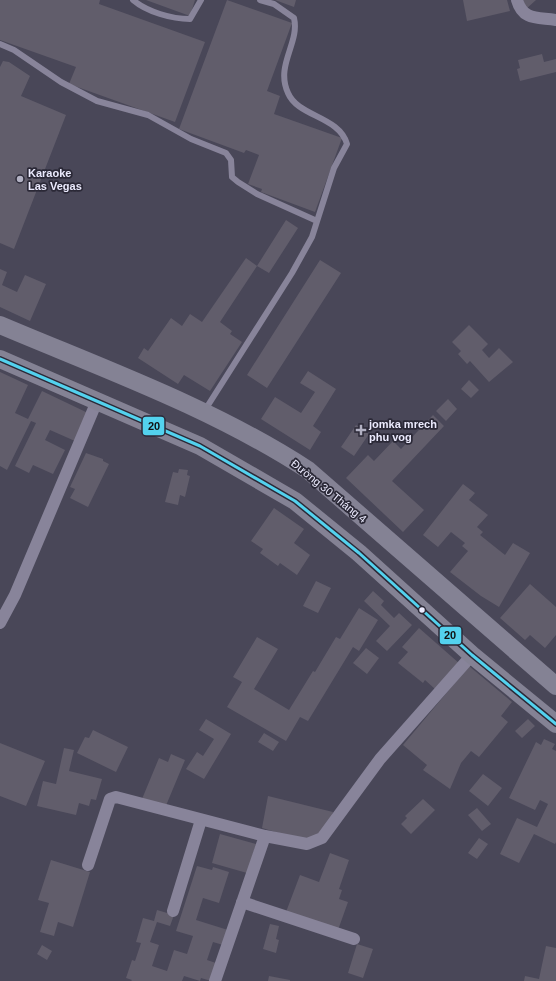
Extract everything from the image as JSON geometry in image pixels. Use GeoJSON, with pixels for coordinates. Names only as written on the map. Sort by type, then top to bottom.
{"type":"FeatureCollection","features":[{"type":"Feature","properties":{"kind":"main road","name":"Đường 30 Tháng 4"},"geometry":{"type":"LineString","coordinates":[[0,325],[204,412],[280,452],[308,470],[556,686]]}},
{"type":"Feature","properties":{"kind":"main road"},"geometry":{"type":"LineString","coordinates":[[0,359],[200,446],[265,482],[295,501],[359,553],[472,655],[556,724]]}},
{"type":"Feature","properties":{"kind":"main road"},"geometry":{"type":"LineString","coordinates":[[359,553],[378,531]]}},
{"type":"Feature","properties":{"kind":"street"},"geometry":{"type":"LineString","coordinates":[[517,0],[520,10],[527,16],[556,20]]}},
{"type":"Feature","properties":{"kind":"street"},"geometry":{"type":"LineString","coordinates":[[0,622],[15,595],[97,401]]}},
{"type":"Feature","properties":{"kind":"street"},"geometry":{"type":"LineString","coordinates":[[88,865],[110,799],[116,797],[265,836],[307,844],[322,838],[380,759],[472,655]]}},
{"type":"Feature","properties":{"kind":"street"},"geometry":{"type":"LineString","coordinates":[[173,911],[201,820]]}},
{"type":"Feature","properties":{"kind":"street"},"geometry":{"type":"LineString","coordinates":[[215,981],[265,836]]}},
{"type":"Feature","properties":{"kind":"street"},"geometry":{"type":"LineString","coordinates":[[242,902],[354,939]]}},
{"type":"Feature","properties":{"kind":"lane"},"geometry":{"type":"LineString","coordinates":[[133,0],[139,5],[177,19],[190,19],[201,0]]}},
{"type":"Feature","properties":{"kind":"lane"},"geometry":{"type":"LineString","coordinates":[[204,412],[292,273],[312,237],[322,201],[334,168],[347,144],[342,132],[317,115],[300,107],[288,94],[284,83],[284,71],[294,30],[294,18],[274,4],[260,0]]}},
{"type":"Feature","properties":{"kind":"lane"},"geometry":{"type":"LineString","coordinates":[[0,44],[14,50],[61,82],[97,101],[148,115],[191,139],[226,153],[231,160],[232,177],[238,182],[256,194],[317,221]]}},
{"type":"Feature","properties":{"kind":"building"},"geometry":{"type":"Polygon","coordinates":[[[0,0],[100,0],[99,4],[205,42],[175,122],[69,84],[76,67],[0,40],[0,0]]]}},
{"type":"Feature","properties":{"kind":"building"},"geometry":{"type":"Polygon","coordinates":[[[146,0],[195,0],[190,16],[146,0]]]}},
{"type":"Feature","properties":{"kind":"building"},"geometry":{"type":"Polygon","coordinates":[[[227,0],[292,23],[267,91],[280,96],[274,114],[342,138],[315,212],[261,192],[262,189],[248,184],[259,155],[246,150],[244,153],[179,129],[227,0]]]}},
{"type":"Feature","properties":{"kind":"building"},"geometry":{"type":"Polygon","coordinates":[[[275,0],[296,0],[294,7],[275,0]]]}},
{"type":"Feature","properties":{"kind":"building"},"geometry":{"type":"Polygon","coordinates":[[[463,0],[507,0],[510,11],[467,21],[463,0]]]}},
{"type":"Feature","properties":{"kind":"building"},"geometry":{"type":"Polygon","coordinates":[[[523,0],[536,0],[526,9],[523,0]]]}},
{"type":"Feature","properties":{"kind":"building"},"geometry":{"type":"Polygon","coordinates":[[[542,54],[544,62],[556,59],[556,72],[520,81],[517,69],[520,68],[518,60],[542,54]]]}},
{"type":"Feature","properties":{"kind":"building","name":"Karaoke Las Vegas"},"geometry":{"type":"Polygon","coordinates":[[[3,61],[9,62],[30,76],[21,96],[66,115],[14,249],[0,243],[0,67],[3,61]]]}},
{"type":"Feature","properties":{"kind":"building"},"geometry":{"type":"Polygon","coordinates":[[[286,220],[298,228],[269,273],[257,266],[286,220]]]}},
{"type":"Feature","properties":{"kind":"building"},"geometry":{"type":"Polygon","coordinates":[[[246,258],[257,266],[220,322],[232,331],[230,334],[242,342],[210,391],[184,375],[178,384],[138,358],[144,348],[148,351],[171,318],[182,326],[190,314],[202,322],[246,258]]]}},
{"type":"Feature","properties":{"kind":"building"},"geometry":{"type":"Polygon","coordinates":[[[320,260],[341,273],[267,388],[247,375],[320,260]]]}},
{"type":"Feature","properties":{"kind":"building"},"geometry":{"type":"Polygon","coordinates":[[[0,269],[7,272],[2,285],[17,292],[25,275],[46,284],[30,321],[0,307],[0,269]]]}},
{"type":"Feature","properties":{"kind":"building"},"geometry":{"type":"Polygon","coordinates":[[[469,325],[488,344],[482,350],[489,358],[499,348],[513,362],[489,382],[470,361],[467,364],[458,354],[461,351],[452,342],[469,325]]]}},
{"type":"Feature","properties":{"kind":"building"},"geometry":{"type":"Polygon","coordinates":[[[308,371],[336,389],[313,426],[321,432],[310,450],[261,419],[275,397],[301,413],[315,392],[300,383],[308,371]]]}},
{"type":"Feature","properties":{"kind":"building"},"geometry":{"type":"Polygon","coordinates":[[[0,372],[28,385],[15,413],[28,419],[42,391],[88,413],[75,441],[50,430],[45,440],[65,450],[53,474],[33,465],[29,473],[15,466],[36,423],[31,421],[7,470],[0,466],[0,372]]]}},
{"type":"Feature","properties":{"kind":"building"},"geometry":{"type":"Polygon","coordinates":[[[469,380],[479,390],[471,398],[461,389],[469,380]]]}},
{"type":"Feature","properties":{"kind":"building"},"geometry":{"type":"Polygon","coordinates":[[[448,399],[457,409],[446,421],[436,411],[448,399]]]}},
{"type":"Feature","properties":{"kind":"building"},"geometry":{"type":"Polygon","coordinates":[[[433,415],[444,426],[392,481],[424,510],[403,532],[346,478],[368,455],[374,461],[393,441],[401,449],[433,415]]]}},
{"type":"Feature","properties":{"kind":"building"},"geometry":{"type":"Polygon","coordinates":[[[356,425],[369,434],[354,456],[341,447],[356,425]]]}},
{"type":"Feature","properties":{"kind":"building"},"geometry":{"type":"Polygon","coordinates":[[[86,453],[103,459],[103,461],[109,464],[88,507],[70,498],[75,489],[70,487],[86,453]]]}},
{"type":"Feature","properties":{"kind":"building"},"geometry":{"type":"Polygon","coordinates":[[[179,469],[188,470],[187,475],[190,476],[185,497],[180,495],[178,505],[165,502],[173,472],[178,473],[179,469]]]}},
{"type":"Feature","properties":{"kind":"building"},"geometry":{"type":"Polygon","coordinates":[[[463,484],[475,493],[469,500],[488,515],[477,527],[483,532],[480,535],[505,555],[513,543],[530,553],[499,607],[481,596],[450,572],[468,551],[462,546],[465,543],[451,532],[438,547],[423,535],[463,484]]]}},
{"type":"Feature","properties":{"kind":"building"},"geometry":{"type":"Polygon","coordinates":[[[274,508],[304,529],[294,543],[310,555],[297,575],[280,563],[278,566],[260,553],[263,549],[251,541],[274,508]]]}},
{"type":"Feature","properties":{"kind":"building"},"geometry":{"type":"Polygon","coordinates":[[[316,581],[331,588],[318,613],[303,606],[316,581]]]}},
{"type":"Feature","properties":{"kind":"building"},"geometry":{"type":"Polygon","coordinates":[[[530,584],[556,607],[556,635],[545,648],[530,635],[525,640],[500,618],[530,584]]]}},
{"type":"Feature","properties":{"kind":"building"},"geometry":{"type":"Polygon","coordinates":[[[373,591],[384,601],[381,605],[394,618],[399,613],[412,625],[387,651],[376,641],[390,626],[364,601],[373,591]]]}},
{"type":"Feature","properties":{"kind":"building"},"geometry":{"type":"Polygon","coordinates":[[[359,608],[378,620],[359,651],[353,647],[308,721],[300,717],[286,741],[227,707],[242,682],[233,677],[257,637],[278,649],[254,689],[289,710],[313,671],[315,672],[336,637],[340,639],[359,608]]]}},
{"type":"Feature","properties":{"kind":"building"},"geometry":{"type":"Polygon","coordinates":[[[419,628],[460,664],[435,689],[425,680],[423,683],[398,663],[408,652],[402,647],[419,628]]]}},
{"type":"Feature","properties":{"kind":"building"},"geometry":{"type":"Polygon","coordinates":[[[366,648],[379,658],[367,674],[353,663],[366,648]]]}},
{"type":"Feature","properties":{"kind":"building"},"geometry":{"type":"Polygon","coordinates":[[[469,666],[512,702],[501,716],[508,722],[479,757],[471,751],[461,763],[450,789],[423,770],[427,765],[403,745],[469,666]]]}},
{"type":"Feature","properties":{"kind":"building"},"geometry":{"type":"Polygon","coordinates":[[[206,719],[231,734],[204,779],[186,769],[197,752],[203,756],[214,739],[199,730],[206,719]]]}},
{"type":"Feature","properties":{"kind":"building"},"geometry":{"type":"Polygon","coordinates":[[[528,719],[535,726],[522,738],[515,731],[528,719]]]}},
{"type":"Feature","properties":{"kind":"building"},"geometry":{"type":"Polygon","coordinates":[[[93,730],[128,747],[116,772],[77,753],[85,737],[89,738],[93,730]]]}},
{"type":"Feature","properties":{"kind":"building"},"geometry":{"type":"Polygon","coordinates":[[[264,733],[279,742],[273,751],[258,742],[264,733]]]}},
{"type":"Feature","properties":{"kind":"building"},"geometry":{"type":"Polygon","coordinates":[[[544,739],[555,744],[552,749],[556,751],[556,842],[555,844],[534,834],[519,863],[500,854],[517,818],[537,827],[548,804],[540,800],[535,810],[509,798],[536,742],[541,745],[544,739]]]}},
{"type":"Feature","properties":{"kind":"building"},"geometry":{"type":"Polygon","coordinates":[[[0,743],[45,761],[26,806],[0,796],[0,743]]]}},
{"type":"Feature","properties":{"kind":"building"},"geometry":{"type":"Polygon","coordinates":[[[64,748],[74,750],[69,771],[102,779],[96,800],[91,799],[89,806],[79,803],[76,815],[37,806],[43,781],[56,784],[64,748]]]}},
{"type":"Feature","properties":{"kind":"building"},"geometry":{"type":"Polygon","coordinates":[[[171,754],[185,760],[165,808],[142,799],[159,758],[168,762],[171,754]]]}},
{"type":"Feature","properties":{"kind":"building"},"geometry":{"type":"Polygon","coordinates":[[[483,774],[502,788],[488,806],[469,791],[483,774]]]}},
{"type":"Feature","properties":{"kind":"building"},"geometry":{"type":"Polygon","coordinates":[[[268,796],[333,812],[329,827],[309,842],[262,828],[268,796]]]}},
{"type":"Feature","properties":{"kind":"building"},"geometry":{"type":"Polygon","coordinates":[[[423,799],[435,810],[411,834],[401,824],[407,818],[405,816],[423,799]]]}},
{"type":"Feature","properties":{"kind":"building"},"geometry":{"type":"Polygon","coordinates":[[[477,808],[491,824],[482,831],[468,815],[477,808]]]}},
{"type":"Feature","properties":{"kind":"building"},"geometry":{"type":"Polygon","coordinates":[[[220,834],[256,844],[247,873],[212,863],[220,834]]]}},
{"type":"Feature","properties":{"kind":"building"},"geometry":{"type":"Polygon","coordinates":[[[479,838],[488,844],[477,859],[468,853],[479,838]]]}},
{"type":"Feature","properties":{"kind":"building"},"geometry":{"type":"Polygon","coordinates":[[[330,853],[349,860],[339,889],[342,890],[339,899],[348,902],[338,930],[286,912],[300,875],[319,882],[330,853]]]}},
{"type":"Feature","properties":{"kind":"building"},"geometry":{"type":"Polygon","coordinates":[[[51,860],[90,872],[73,927],[58,922],[54,936],[40,932],[49,903],[38,900],[51,860]]]}},
{"type":"Feature","properties":{"kind":"building"},"geometry":{"type":"Polygon","coordinates":[[[197,866],[212,870],[213,867],[229,872],[219,903],[203,898],[196,920],[228,930],[223,945],[213,942],[207,960],[216,963],[211,981],[201,978],[200,981],[184,976],[182,981],[131,981],[132,980],[126,978],[132,960],[135,961],[141,943],[136,942],[143,918],[154,921],[157,910],[174,915],[170,926],[157,922],[150,942],[159,945],[152,966],[167,971],[174,950],[187,954],[193,936],[176,931],[197,866]]]}},
{"type":"Feature","properties":{"kind":"building"},"geometry":{"type":"Polygon","coordinates":[[[270,924],[279,926],[276,939],[279,940],[276,953],[263,949],[270,924]]]}},
{"type":"Feature","properties":{"kind":"building"},"geometry":{"type":"Polygon","coordinates":[[[357,944],[373,949],[363,978],[348,973],[357,944]]]}},
{"type":"Feature","properties":{"kind":"building"},"geometry":{"type":"Polygon","coordinates":[[[42,945],[52,951],[47,960],[37,954],[42,945]]]}},
{"type":"Feature","properties":{"kind":"building"},"geometry":{"type":"Polygon","coordinates":[[[546,946],[556,948],[556,981],[524,981],[525,976],[539,979],[546,946]]]}},
{"type":"Feature","properties":{"kind":"building"},"geometry":{"type":"Polygon","coordinates":[[[269,976],[290,980],[290,981],[268,981],[269,976]]]}},
{"type":"Feature","properties":{"kind":"transit line","name":"20"},"geometry":{"type":"LineString","coordinates":[[0,359],[200,446],[295,501],[359,553],[472,655],[556,724]]}},
{"type":"Feature","properties":{"kind":"place","name":"Karaoke Las Vegas"},"geometry":{"type":"Point","coordinates":[20,179]}},
{"type":"Feature","properties":{"kind":"place","name":"jomka mrech phu vog"},"geometry":{"type":"Point","coordinates":[361,430]}}]}
